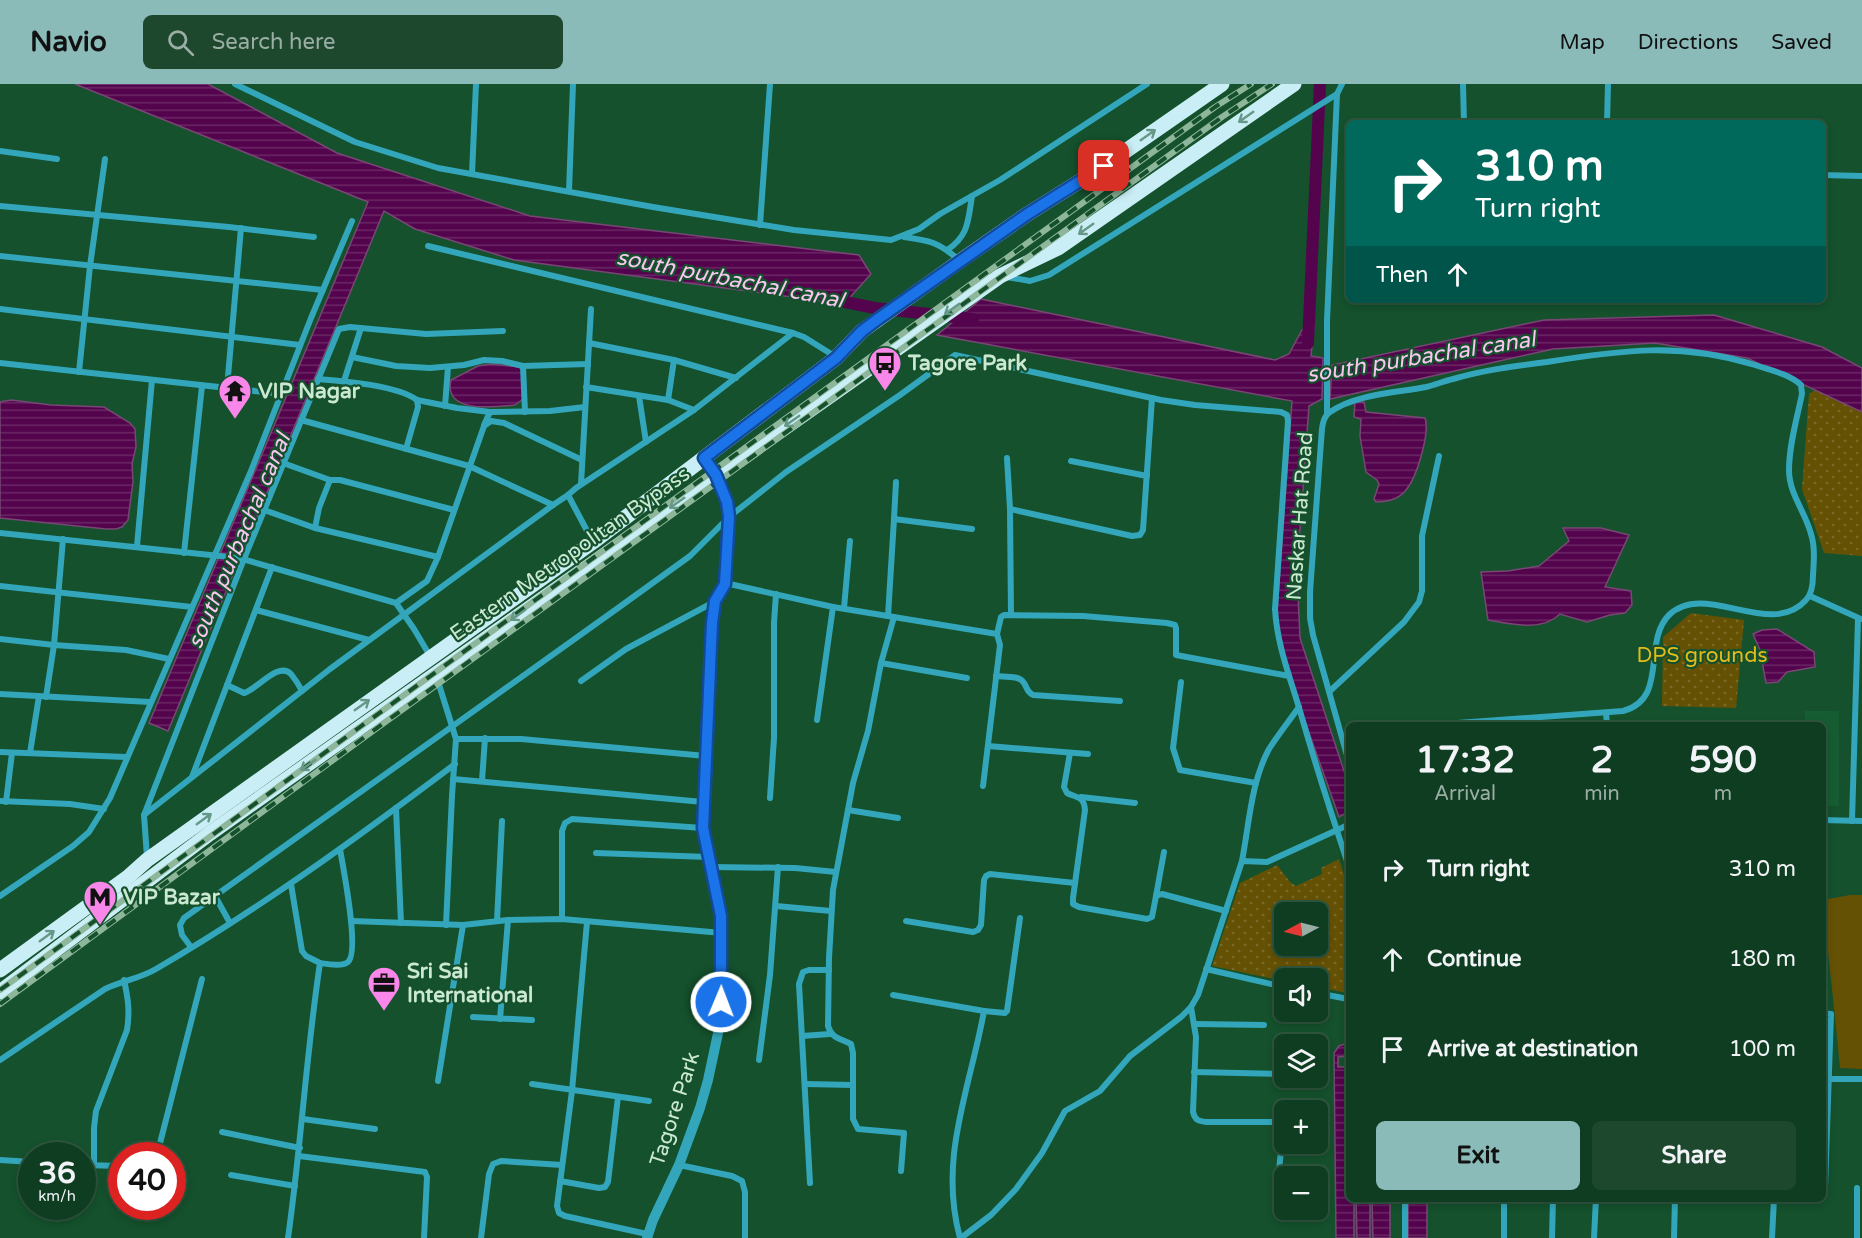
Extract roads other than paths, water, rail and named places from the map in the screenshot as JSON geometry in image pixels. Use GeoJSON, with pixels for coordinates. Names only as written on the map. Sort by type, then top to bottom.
{"type":"FeatureCollection","features":[{"type":"Feature","properties":{"kind":"main road"},"geometry":{"type":"LineString","coordinates":[[0,970],[128,877],[147,860],[593,542],[836,358],[862,331],[1026,215],[1104,166],[1222,84]]}},
{"type":"Feature","properties":{"kind":"main road","name":"Eastern Metropolitan Bypass"},"geometry":{"type":"LineString","coordinates":[[0,992],[209,834],[720,472],[1000,276],[1058,248],[1294,84]]}},
{"type":"Feature","properties":{"kind":"street"},"geometry":{"type":"LineString","coordinates":[[235,84],[355,142],[405,159],[472,174],[664,209],[760,225],[876,240],[891,240],[919,229],[940,214],[1000,180],[1147,84]]}},
{"type":"Feature","properties":{"kind":"street"},"geometry":{"type":"LineString","coordinates":[[472,174],[476,84]]}},
{"type":"Feature","properties":{"kind":"street"},"geometry":{"type":"LineString","coordinates":[[568,191],[573,84]]}},
{"type":"Feature","properties":{"kind":"street"},"geometry":{"type":"LineString","coordinates":[[760,225],[770,84]]}},
{"type":"Feature","properties":{"kind":"street"},"geometry":{"type":"LineString","coordinates":[[1328,413],[1328,321],[1338,94],[1342,84]]}},
{"type":"Feature","properties":{"kind":"street"},"geometry":{"type":"LineString","coordinates":[[1463,84],[1464,120]]}},
{"type":"Feature","properties":{"kind":"street"},"geometry":{"type":"LineString","coordinates":[[1607,120],[1608,84]]}},
{"type":"Feature","properties":{"kind":"street"},"geometry":{"type":"LineString","coordinates":[[1000,276],[1030,281],[1049,274],[1338,94]]}},
{"type":"Feature","properties":{"kind":"street"},"geometry":{"type":"LineString","coordinates":[[0,151],[57,159]]}},
{"type":"Feature","properties":{"kind":"street"},"geometry":{"type":"LineString","coordinates":[[79,372],[96,215],[105,159]]}},
{"type":"Feature","properties":{"kind":"street"},"geometry":{"type":"LineString","coordinates":[[1826,175],[1862,176]]}},
{"type":"Feature","properties":{"kind":"street"},"geometry":{"type":"LineString","coordinates":[[947,250],[958,243],[964,234],[972,196]]}},
{"type":"Feature","properties":{"kind":"street"},"geometry":{"type":"LineString","coordinates":[[0,206],[314,237]]}},
{"type":"Feature","properties":{"kind":"street"},"geometry":{"type":"LineString","coordinates":[[0,896],[73,846],[89,832],[104,809],[192,607],[219,554],[300,345],[352,221]]}},
{"type":"Feature","properties":{"kind":"street"},"geometry":{"type":"LineString","coordinates":[[227,388],[241,228]]}},
{"type":"Feature","properties":{"kind":"street"},"geometry":{"type":"LineString","coordinates":[[902,237],[931,241],[960,261]]}},
{"type":"Feature","properties":{"kind":"street"},"geometry":{"type":"LineString","coordinates":[[428,246],[793,333],[820,346],[836,358]]}},
{"type":"Feature","properties":{"kind":"street"},"geometry":{"type":"LineString","coordinates":[[0,256],[323,290]]}},
{"type":"Feature","properties":{"kind":"street"},"geometry":{"type":"LineString","coordinates":[[0,309],[300,345]]}},
{"type":"Feature","properties":{"kind":"street"},"geometry":{"type":"LineString","coordinates":[[581,484],[591,309]]}},
{"type":"Feature","properties":{"kind":"street"},"geometry":{"type":"LineString","coordinates":[[147,860],[144,815],[241,558],[264,510],[339,329],[344,327],[426,334],[503,331]]}},
{"type":"Feature","properties":{"kind":"street"},"geometry":{"type":"LineString","coordinates":[[344,381],[361,328]]}},
{"type":"Feature","properties":{"kind":"street"},"geometry":{"type":"LineString","coordinates":[[144,815],[369,640],[581,484],[694,410],[793,333]]}},
{"type":"Feature","properties":{"kind":"street"},"geometry":{"type":"LineString","coordinates":[[589,343],[674,360],[736,378]]}},
{"type":"Feature","properties":{"kind":"street","name":"Naskar Hat Road"},"geometry":{"type":"LineString","coordinates":[[1346,752],[1313,635],[1310,618],[1310,592],[1323,422],[1328,413],[1354,401],[1430,386],[1479,373],[1622,350],[1661,349],[1714,355],[1769,370],[1795,380],[1801,385],[1802,394],[1789,471],[1791,490],[1812,535],[1814,559],[1810,596]]}},
{"type":"Feature","properties":{"kind":"street"},"geometry":{"type":"LineString","coordinates":[[190,947],[182,935],[180,925],[184,918],[690,556],[729,517],[786,472],[884,407],[955,355],[1152,398],[1195,405],[1281,412],[1287,416],[1275,609],[1279,643],[1299,707],[1343,828],[1346,850]]}},
{"type":"Feature","properties":{"kind":"street"},"geometry":{"type":"LineString","coordinates":[[352,357],[396,366],[430,368],[464,365],[484,360],[523,366],[588,364]]}},
{"type":"Feature","properties":{"kind":"street"},"geometry":{"type":"LineString","coordinates":[[668,400],[674,360]]}},
{"type":"Feature","properties":{"kind":"street"},"geometry":{"type":"LineString","coordinates":[[0,363],[282,394]]}},
{"type":"Feature","properties":{"kind":"street"},"geometry":{"type":"LineString","coordinates":[[523,366],[525,412]]}},
{"type":"Feature","properties":{"kind":"street"},"geometry":{"type":"LineString","coordinates":[[445,406],[448,367]]}},
{"type":"Feature","properties":{"kind":"street"},"geometry":{"type":"LineString","coordinates":[[318,379],[344,381],[392,390],[411,395],[417,400],[490,412],[525,412],[585,407]]}},
{"type":"Feature","properties":{"kind":"street"},"geometry":{"type":"LineString","coordinates":[[137,546],[152,380]]}},
{"type":"Feature","properties":{"kind":"street"},"geometry":{"type":"LineString","coordinates":[[184,553],[202,386]]}},
{"type":"Feature","properties":{"kind":"street"},"geometry":{"type":"LineString","coordinates":[[586,387],[668,400],[694,410]]}},
{"type":"Feature","properties":{"kind":"street"},"geometry":{"type":"LineString","coordinates":[[639,396],[646,442]]}},
{"type":"Feature","properties":{"kind":"street"},"geometry":{"type":"LineString","coordinates":[[1010,509],[1132,536],[1140,535],[1143,530],[1152,398]]}},
{"type":"Feature","properties":{"kind":"street"},"geometry":{"type":"LineString","coordinates":[[406,449],[418,407],[417,400]]}},
{"type":"Feature","properties":{"kind":"street"},"geometry":{"type":"LineString","coordinates":[[396,603],[427,581],[438,557],[490,412]]}},
{"type":"Feature","properties":{"kind":"street"},"geometry":{"type":"LineString","coordinates":[[301,420],[469,466],[553,505]]}},
{"type":"Feature","properties":{"kind":"street"},"geometry":{"type":"LineString","coordinates":[[484,426],[491,422],[504,423],[582,460]]}},
{"type":"Feature","properties":{"kind":"street"},"geometry":{"type":"LineString","coordinates":[[1330,692],[1404,622],[1419,602],[1422,591],[1422,536],[1439,456]]}},
{"type":"Feature","properties":{"kind":"street","name":"Tagore Park"},"geometry":{"type":"LineString","coordinates":[[647,1236],[679,1165],[700,1108],[717,1044],[721,1002],[722,933],[718,897],[703,828],[712,623],[715,601],[725,584],[729,517],[720,472],[704,458]]}},
{"type":"Feature","properties":{"kind":"street"},"geometry":{"type":"LineString","coordinates":[[1007,458],[1011,615]]}},
{"type":"Feature","properties":{"kind":"street"},"geometry":{"type":"LineString","coordinates":[[1071,461],[1147,476]]}},
{"type":"Feature","properties":{"kind":"street"},"geometry":{"type":"LineString","coordinates":[[283,463],[330,480],[340,480],[453,510]]}},
{"type":"Feature","properties":{"kind":"street"},"geometry":{"type":"LineString","coordinates":[[315,528],[319,508],[330,480]]}},
{"type":"Feature","properties":{"kind":"street"},"geometry":{"type":"LineString","coordinates":[[896,482],[891,617],[868,731],[853,783],[836,872],[831,911],[828,1026],[830,1034],[835,1038],[851,1044],[853,1119],[858,1129],[904,1133],[901,1171]]}},
{"type":"Feature","properties":{"kind":"street"},"geometry":{"type":"LineString","coordinates":[[568,495],[593,542]]}},
{"type":"Feature","properties":{"kind":"street"},"geometry":{"type":"LineString","coordinates":[[264,510],[315,528],[438,557]]}},
{"type":"Feature","properties":{"kind":"street"},"geometry":{"type":"LineString","coordinates":[[894,519],[972,529]]}},
{"type":"Feature","properties":{"kind":"street"},"geometry":{"type":"LineString","coordinates":[[0,533],[241,558],[396,603],[430,657]]}},
{"type":"Feature","properties":{"kind":"street"},"geometry":{"type":"LineString","coordinates":[[30,753],[54,645],[63,539]]}},
{"type":"Feature","properties":{"kind":"street"},"geometry":{"type":"LineString","coordinates":[[843,609],[850,541]]}},
{"type":"Feature","properties":{"kind":"street"},"geometry":{"type":"LineString","coordinates":[[192,778],[272,567]]}},
{"type":"Feature","properties":{"kind":"street"},"geometry":{"type":"LineString","coordinates":[[725,584],[843,609],[997,634]]}},
{"type":"Feature","properties":{"kind":"street"},"geometry":{"type":"LineString","coordinates":[[0,586],[192,607]]}},
{"type":"Feature","properties":{"kind":"street"},"geometry":{"type":"LineString","coordinates":[[770,798],[774,738],[776,594]]}},
{"type":"Feature","properties":{"kind":"street"},"geometry":{"type":"LineString","coordinates":[[1473,722],[1606,713],[1635,708],[1642,702],[1648,690],[1659,632],[1664,620],[1672,612],[1687,606],[1709,603],[1747,612],[1774,615],[1790,612],[1810,596],[1860,619],[1852,821]]}},
{"type":"Feature","properties":{"kind":"street"},"geometry":{"type":"LineString","coordinates":[[581,681],[626,649],[715,601]]}},
{"type":"Feature","properties":{"kind":"street"},"geometry":{"type":"LineString","coordinates":[[817,720],[834,607]]}},
{"type":"Feature","properties":{"kind":"street"},"geometry":{"type":"LineString","coordinates":[[256,610],[369,640]]}},
{"type":"Feature","properties":{"kind":"street"},"geometry":{"type":"LineString","coordinates":[[983,786],[1000,645],[997,634],[1001,617],[1011,615],[1083,616],[1174,625],[1176,655],[1289,676]]}},
{"type":"Feature","properties":{"kind":"street"},"geometry":{"type":"LineString","coordinates":[[0,639],[126,650],[169,659]]}},
{"type":"Feature","properties":{"kind":"street"},"geometry":{"type":"LineString","coordinates":[[881,663],[968,678]]}},
{"type":"Feature","properties":{"kind":"street"},"geometry":{"type":"LineString","coordinates":[[227,684],[244,693],[251,691],[277,671],[284,670],[290,673],[302,691]]}},
{"type":"Feature","properties":{"kind":"street"},"geometry":{"type":"LineString","coordinates":[[436,675],[456,739],[446,924]]}},
{"type":"Feature","properties":{"kind":"street"},"geometry":{"type":"LineString","coordinates":[[996,676],[1017,678],[1033,695],[1120,701]]}},
{"type":"Feature","properties":{"kind":"street"},"geometry":{"type":"LineString","coordinates":[[1181,682],[1173,748],[1180,770],[1256,783]]}},
{"type":"Feature","properties":{"kind":"street"},"geometry":{"type":"LineString","coordinates":[[0,694],[150,702]]}},
{"type":"Feature","properties":{"kind":"street"},"geometry":{"type":"LineString","coordinates":[[984,1011],[952,1155],[954,1216],[961,1238],[991,1215],[1016,1189],[1042,1153],[1065,1111],[1100,1091],[1130,1056],[1191,1007],[1242,861],[1256,783],[1269,749],[1299,707]]}},
{"type":"Feature","properties":{"kind":"street"},"geometry":{"type":"LineString","coordinates":[[1606,713],[1607,722]]}},
{"type":"Feature","properties":{"kind":"street"},"geometry":{"type":"LineString","coordinates":[[482,782],[485,738]]}},
{"type":"Feature","properties":{"kind":"street"},"geometry":{"type":"LineString","coordinates":[[456,739],[521,739],[706,756]]}},
{"type":"Feature","properties":{"kind":"street"},"geometry":{"type":"LineString","coordinates":[[988,746],[1088,754]]}},
{"type":"Feature","properties":{"kind":"street"},"geometry":{"type":"LineString","coordinates":[[0,752],[126,757]]}},
{"type":"Feature","properties":{"kind":"street"},"geometry":{"type":"LineString","coordinates":[[12,753],[3,802],[70,804],[104,809]]}},
{"type":"Feature","properties":{"kind":"street"},"geometry":{"type":"LineString","coordinates":[[1070,753],[1064,787],[1067,793],[1080,797],[1135,803]]}},
{"type":"Feature","properties":{"kind":"street"},"geometry":{"type":"LineString","coordinates":[[0,1060],[105,989],[154,970],[291,884],[455,764]]}},
{"type":"Feature","properties":{"kind":"street"},"geometry":{"type":"LineString","coordinates":[[1854,773],[1862,773]]}},
{"type":"Feature","properties":{"kind":"street"},"geometry":{"type":"LineString","coordinates":[[453,778],[704,802]]}},
{"type":"Feature","properties":{"kind":"street"},"geometry":{"type":"LineString","coordinates":[[1080,797],[1084,802],[1085,810],[1074,904],[1139,919],[1152,917],[1164,852]]}},
{"type":"Feature","properties":{"kind":"street"},"geometry":{"type":"LineString","coordinates":[[396,808],[401,923]]}},
{"type":"Feature","properties":{"kind":"street"},"geometry":{"type":"LineString","coordinates":[[848,810],[898,818]]}},
{"type":"Feature","properties":{"kind":"street"},"geometry":{"type":"LineString","coordinates":[[562,919],[562,831],[565,823],[572,819],[703,828]]}},
{"type":"Feature","properties":{"kind":"street"},"geometry":{"type":"LineString","coordinates":[[1826,820],[1862,821]]}},
{"type":"Feature","properties":{"kind":"street"},"geometry":{"type":"LineString","coordinates":[[497,921],[501,821]]}},
{"type":"Feature","properties":{"kind":"street"},"geometry":{"type":"LineString","coordinates":[[1242,861],[1267,861],[1343,828]]}},
{"type":"Feature","properties":{"kind":"street"},"geometry":{"type":"LineString","coordinates":[[291,884],[302,951],[306,956],[320,963],[344,964],[349,961],[351,921],[340,849]]}},
{"type":"Feature","properties":{"kind":"street"},"geometry":{"type":"LineString","coordinates":[[596,853],[836,872]]}},
{"type":"Feature","properties":{"kind":"street"},"geometry":{"type":"LineString","coordinates":[[759,1060],[767,1005],[778,867]]}},
{"type":"Feature","properties":{"kind":"street"},"geometry":{"type":"LineString","coordinates":[[906,921],[973,932],[978,930],[981,925],[984,880],[990,874],[1075,883]]}},
{"type":"Feature","properties":{"kind":"street"},"geometry":{"type":"LineString","coordinates":[[1156,897],[1162,894],[1226,910]]}},
{"type":"Feature","properties":{"kind":"street"},"geometry":{"type":"LineString","coordinates":[[215,896],[230,923]]}},
{"type":"Feature","properties":{"kind":"street"},"geometry":{"type":"LineString","coordinates":[[776,906],[831,911]]}},
{"type":"Feature","properties":{"kind":"street"},"geometry":{"type":"LineString","coordinates":[[893,995],[1005,1013],[1020,918]]}},
{"type":"Feature","properties":{"kind":"street"},"geometry":{"type":"LineString","coordinates":[[351,921],[463,925],[508,920],[562,919],[722,933]]}},
{"type":"Feature","properties":{"kind":"street"},"geometry":{"type":"LineString","coordinates":[[500,1019],[508,920]]}},
{"type":"Feature","properties":{"kind":"street"},"geometry":{"type":"LineString","coordinates":[[586,922],[572,1091],[557,1206],[559,1213],[565,1216],[647,1236]]}},
{"type":"Feature","properties":{"kind":"street"},"geometry":{"type":"LineString","coordinates":[[438,1082],[463,925]]}},
{"type":"Feature","properties":{"kind":"street"},"geometry":{"type":"LineString","coordinates":[[288,1238],[300,1148],[310,1031],[320,963]]}},
{"type":"Feature","properties":{"kind":"street"},"geometry":{"type":"LineString","coordinates":[[1206,969],[1274,985]]}},
{"type":"Feature","properties":{"kind":"street"},"geometry":{"type":"LineString","coordinates":[[810,1183],[800,977],[803,972],[809,970],[829,970]]}},
{"type":"Feature","properties":{"kind":"street"},"geometry":{"type":"LineString","coordinates":[[160,1142],[202,979]]}},
{"type":"Feature","properties":{"kind":"street"},"geometry":{"type":"LineString","coordinates":[[94,1142],[96,1111],[127,1030],[129,1002],[124,980]]}},
{"type":"Feature","properties":{"kind":"street"},"geometry":{"type":"LineString","coordinates":[[1328,995],[1346,999]]}},
{"type":"Feature","properties":{"kind":"street"},"geometry":{"type":"LineString","coordinates":[[1191,1007],[1195,1023],[1192,1112],[1195,1118],[1199,1122],[1277,1122],[1282,1125],[1283,1130],[1279,1166]]}},
{"type":"Feature","properties":{"kind":"street"},"geometry":{"type":"LineString","coordinates":[[1826,1013],[1832,1014],[1826,1188]]}},
{"type":"Feature","properties":{"kind":"street"},"geometry":{"type":"LineString","coordinates":[[473,1017],[532,1020]]}},
{"type":"Feature","properties":{"kind":"street"},"geometry":{"type":"LineString","coordinates":[[1195,1023],[1264,1025]]}},
{"type":"Feature","properties":{"kind":"street"},"geometry":{"type":"LineString","coordinates":[[802,1036],[830,1034]]}},
{"type":"Feature","properties":{"kind":"street"},"geometry":{"type":"LineString","coordinates":[[1194,1072],[1274,1074]]}},
{"type":"Feature","properties":{"kind":"street"},"geometry":{"type":"LineString","coordinates":[[1829,1079],[1862,1079]]}},
{"type":"Feature","properties":{"kind":"street"},"geometry":{"type":"LineString","coordinates":[[532,1084],[649,1101]]}},
{"type":"Feature","properties":{"kind":"street"},"geometry":{"type":"LineString","coordinates":[[805,1084],[853,1085]]}},
{"type":"Feature","properties":{"kind":"street"},"geometry":{"type":"LineString","coordinates":[[560,1181],[605,1187],[608,1182],[618,1097]]}},
{"type":"Feature","properties":{"kind":"street"},"geometry":{"type":"LineString","coordinates":[[303,1119],[375,1129]]}},
{"type":"Feature","properties":{"kind":"street"},"geometry":{"type":"LineString","coordinates":[[222,1132],[300,1148]]}},
{"type":"Feature","properties":{"kind":"street"},"geometry":{"type":"LineString","coordinates":[[299,1156],[425,1172],[427,1177],[424,1238]]}},
{"type":"Feature","properties":{"kind":"street"},"geometry":{"type":"LineString","coordinates":[[0,1160],[18,1161]]}},
{"type":"Feature","properties":{"kind":"street"},"geometry":{"type":"LineString","coordinates":[[481,1238],[489,1174],[493,1164],[501,1161],[562,1165]]}},
{"type":"Feature","properties":{"kind":"street"},"geometry":{"type":"LineString","coordinates":[[679,1165],[732,1176],[742,1181],[745,1192],[745,1238]]}},
{"type":"Feature","properties":{"kind":"street"},"geometry":{"type":"LineString","coordinates":[[231,1174],[295,1186]]}},
{"type":"Feature","properties":{"kind":"street"},"geometry":{"type":"LineString","coordinates":[[1857,1188],[1857,1238]]}},
{"type":"Feature","properties":{"kind":"street"},"geometry":{"type":"LineString","coordinates":[[1405,1202],[1405,1238]]}},
{"type":"Feature","properties":{"kind":"street"},"geometry":{"type":"LineString","coordinates":[[1504,1202],[1504,1238]]}},
{"type":"Feature","properties":{"kind":"street"},"geometry":{"type":"LineString","coordinates":[[1552,1238],[1553,1202]]}},
{"type":"Feature","properties":{"kind":"street"},"geometry":{"type":"LineString","coordinates":[[1594,1238],[1596,1202]]}},
{"type":"Feature","properties":{"kind":"street"},"geometry":{"type":"LineString","coordinates":[[1674,1238],[1675,1202]]}},
{"type":"Feature","properties":{"kind":"street"},"geometry":{"type":"LineString","coordinates":[[1772,1238],[1774,1202]]}},
{"type":"Feature","properties":{"kind":"water"},"geometry":{"type":"Polygon","coordinates":[[[75,84],[208,84],[337,153],[530,216],[859,255],[871,274],[844,304],[514,260],[415,229],[384,211],[168,731],[149,723],[368,202],[75,84]]]}},
{"type":"Feature","properties":{"kind":"water"},"geometry":{"type":"Polygon","coordinates":[[[981,299],[1275,360],[1289,354],[1302,330],[1314,327],[1311,356],[1323,358],[1322,399],[1309,406],[1297,571],[1300,638],[1346,777],[1346,813],[1339,817],[1281,654],[1277,611],[1292,401],[937,335],[981,299]]]}},
{"type":"Feature","properties":{"kind":"water"},"geometry":{"type":"Polygon","coordinates":[[[1714,315],[1822,347],[1862,368],[1862,412],[1747,358],[1655,343],[1553,349],[1330,399],[1332,365],[1544,320],[1714,315]]]}},
{"type":"Feature","properties":{"kind":"water"},"geometry":{"type":"Polygon","coordinates":[[[491,364],[519,367],[522,370],[523,399],[515,405],[484,407],[472,406],[455,399],[451,391],[451,380],[478,366],[491,364]]]}},
{"type":"Feature","properties":{"kind":"water"},"geometry":{"type":"Polygon","coordinates":[[[11,400],[51,405],[104,407],[130,423],[135,429],[136,447],[132,464],[133,482],[128,520],[122,527],[106,529],[0,518],[0,402],[11,400]]]}},
{"type":"Feature","properties":{"kind":"water"},"geometry":{"type":"Polygon","coordinates":[[[1355,402],[1364,402],[1366,412],[1425,418],[1426,434],[1422,455],[1410,484],[1400,496],[1376,502],[1374,499],[1379,484],[1366,472],[1360,436],[1361,419],[1354,417],[1355,402]]]}},
{"type":"Feature","properties":{"kind":"water"},"geometry":{"type":"Polygon","coordinates":[[[1563,528],[1601,528],[1629,535],[1605,587],[1631,591],[1632,605],[1625,613],[1587,622],[1560,614],[1553,620],[1535,625],[1516,625],[1488,620],[1481,572],[1539,566],[1569,541],[1563,528]]]}},
{"type":"Feature","properties":{"kind":"water"},"geometry":{"type":"Polygon","coordinates":[[[1777,629],[1814,652],[1815,667],[1787,672],[1778,682],[1766,683],[1760,650],[1753,634],[1762,630],[1777,629]]]}},
{"type":"Feature","properties":{"kind":"water"},"geometry":{"type":"Polygon","coordinates":[[[1346,1044],[1346,1056],[1338,1057],[1338,1067],[1346,1067],[1346,1202],[1354,1202],[1354,1238],[1336,1238],[1334,1053],[1339,1046],[1346,1044]]]}},
{"type":"Feature","properties":{"kind":"water"},"geometry":{"type":"Polygon","coordinates":[[[1356,1202],[1370,1202],[1370,1238],[1357,1238],[1356,1202]]]}},
{"type":"Feature","properties":{"kind":"water"},"geometry":{"type":"Polygon","coordinates":[[[1372,1202],[1390,1202],[1390,1238],[1373,1238],[1372,1202]]]}},
{"type":"Feature","properties":{"kind":"water"},"geometry":{"type":"Polygon","coordinates":[[[1408,1202],[1427,1202],[1427,1238],[1408,1238],[1408,1202]]]}},
{"type":"Feature","properties":{"kind":"waterway"},"geometry":{"type":"LineString","coordinates":[[1308,343],[1320,84]]}},
{"type":"Feature","properties":{"kind":"waterway","name":"south purbachal canal"},"geometry":{"type":"LineString","coordinates":[[830,299],[875,308],[973,319]]}},
{"type":"Feature","properties":{"kind":"railway"},"geometry":{"type":"LineString","coordinates":[[0,990],[1215,107],[1251,84]]}},
{"type":"Feature","properties":{"kind":"railway"},"geometry":{"type":"LineString","coordinates":[[0,1004],[366,736],[1222,117],[1272,84]]}},
{"type":"Feature","properties":{"kind":"place","name":"Tagore Park"},"geometry":{"type":"Point","coordinates":[885,392]}},
{"type":"Feature","properties":{"kind":"place","name":"VIP Nagar"},"geometry":{"type":"Point","coordinates":[235,420]}},
{"type":"Feature","properties":{"kind":"place","name":"VIP Bazar"},"geometry":{"type":"Point","coordinates":[100,926]}},
{"type":"Feature","properties":{"kind":"place","name":"Sri Sai International"},"geometry":{"type":"Point","coordinates":[384,1012]}},
{"type":"Feature","properties":{"kind":"park label","name":"DPS grounds"},"geometry":{"type":"Point","coordinates":[1702,655]}}]}
